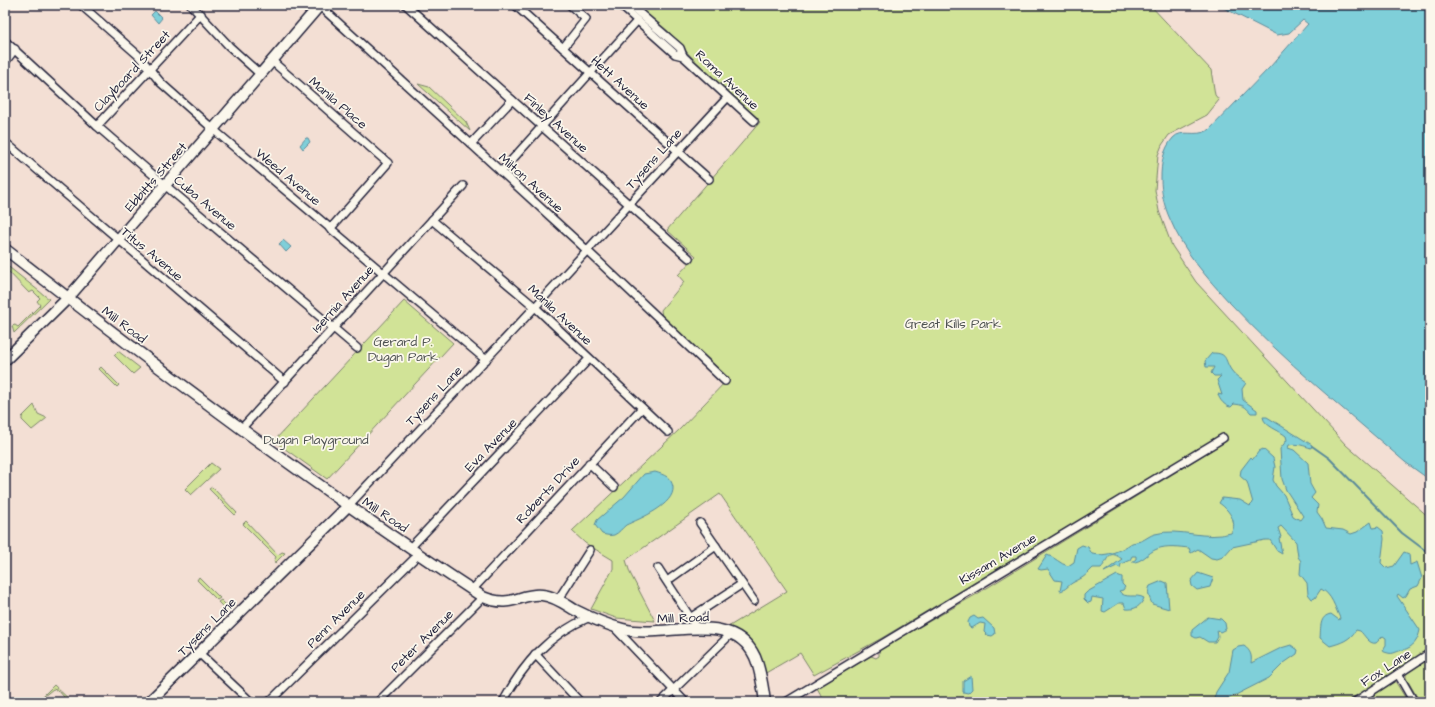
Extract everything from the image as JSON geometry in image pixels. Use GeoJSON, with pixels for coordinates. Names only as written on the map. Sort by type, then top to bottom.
{"type":"FeatureCollection","features":[{"type":"Feature","properties":{"kind":"street","name":"Weed Avenue"},"geometry":{"type":"LineString","coordinates":[[81,5],[138,55],[161,83],[214,130],[382,274],[486,360]]}},
{"type":"Feature","properties":{"kind":"street"},"geometry":{"type":"LineString","coordinates":[[191,5],[229,46],[260,74]]}},
{"type":"Feature","properties":{"kind":"street","name":"Ebbitts Street"},"geometry":{"type":"LineString","coordinates":[[5,360],[68,298],[166,186],[320,5]]}},
{"type":"Feature","properties":{"kind":"street","name":"Milton Avenue"},"geometry":{"type":"LineString","coordinates":[[320,5],[725,380]]}},
{"type":"Feature","properties":{"kind":"street","name":"Finley Avenue"},"geometry":{"type":"LineString","coordinates":[[406,5],[689,258]]}},
{"type":"Feature","properties":{"kind":"street","name":"Hett Avenue"},"geometry":{"type":"LineString","coordinates":[[516,5],[709,179]]}},
{"type":"Feature","properties":{"kind":"street"},"geometry":{"type":"LineString","coordinates":[[563,48],[586,19],[570,5]]}},
{"type":"Feature","properties":{"kind":"street","name":"Roma Avenue"},"geometry":{"type":"LineString","coordinates":[[620,5],[675,54],[683,56]]}},
{"type":"Feature","properties":{"kind":"street","name":"Roma Avenue"},"geometry":{"type":"LineString","coordinates":[[630,5],[680,48],[683,56],[754,122]]}},
{"type":"Feature","properties":{"kind":"street","name":"Clayboard Street"},"geometry":{"type":"LineString","coordinates":[[97,126],[200,14]]}},
{"type":"Feature","properties":{"kind":"street"},"geometry":{"type":"LineString","coordinates":[[501,172],[637,21]]}},
{"type":"Feature","properties":{"kind":"street","name":"Cuba Avenue"},"geometry":{"type":"LineString","coordinates":[[5,41],[97,126],[357,348]]}},
{"type":"Feature","properties":{"kind":"street"},"geometry":{"type":"LineString","coordinates":[[5,62],[15,49]]}},
{"type":"Feature","properties":{"kind":"street","name":"Manila Place"},"geometry":{"type":"LineString","coordinates":[[272,61],[388,163],[330,230]]}},
{"type":"Feature","properties":{"kind":"street","name":"Tysens Lane"},"geometry":{"type":"LineString","coordinates":[[149,702],[348,506],[630,206],[727,98]]}},
{"type":"Feature","properties":{"kind":"street"},"geometry":{"type":"LineString","coordinates":[[471,144],[512,100]]}},
{"type":"Feature","properties":{"kind":"street","name":"Titus Avenue"},"geometry":{"type":"LineString","coordinates":[[5,142],[118,241],[285,382]]}},
{"type":"Feature","properties":{"kind":"street","name":"Isernia Avenue"},"geometry":{"type":"LineString","coordinates":[[241,429],[463,186]]}},
{"type":"Feature","properties":{"kind":"street","name":"Manila Avenue"},"geometry":{"type":"LineString","coordinates":[[432,220],[535,307],[668,432]]}},
{"type":"Feature","properties":{"kind":"street","name":"Mill Road"},"geometry":{"type":"LineString","coordinates":[[5,249],[241,429],[348,506],[483,597],[495,601],[508,602],[540,595],[558,600],[590,617],[614,627],[637,632],[697,628],[718,630],[731,634],[742,640],[756,659],[765,702]]}},
{"type":"Feature","properties":{"kind":"street","name":"Eva Avenue"},"geometry":{"type":"LineString","coordinates":[[410,548],[589,359]]}},
{"type":"Feature","properties":{"kind":"street","name":"Roberts Drive"},"geometry":{"type":"LineString","coordinates":[[472,590],[642,408]]}},
{"type":"Feature","properties":{"kind":"street","name":"Kissam Avenue"},"geometry":{"type":"LineString","coordinates":[[786,702],[1223,438]]}},
{"type":"Feature","properties":{"kind":"street"},"geometry":{"type":"LineString","coordinates":[[589,463],[614,487]]}},
{"type":"Feature","properties":{"kind":"street"},"geometry":{"type":"LineString","coordinates":[[700,523],[754,601]]}},
{"type":"Feature","properties":{"kind":"street"},"geometry":{"type":"LineString","coordinates":[[666,581],[716,546]]}},
{"type":"Feature","properties":{"kind":"street"},"geometry":{"type":"LineString","coordinates":[[558,600],[590,550]]}},
{"type":"Feature","properties":{"kind":"street","name":"Penn Avenue"},"geometry":{"type":"LineString","coordinates":[[269,702],[419,554]]}},
{"type":"Feature","properties":{"kind":"street"},"geometry":{"type":"LineString","coordinates":[[658,568],[697,628]]}},
{"type":"Feature","properties":{"kind":"street"},"geometry":{"type":"LineString","coordinates":[[690,618],[742,584]]}},
{"type":"Feature","properties":{"kind":"street","name":"Peter Avenue"},"geometry":{"type":"LineString","coordinates":[[378,702],[483,597]]}},
{"type":"Feature","properties":{"kind":"street"},"geometry":{"type":"LineString","coordinates":[[503,702],[516,678],[535,654],[562,631],[590,617]]}},
{"type":"Feature","properties":{"kind":"street"},"geometry":{"type":"LineString","coordinates":[[614,627],[685,702]]}},
{"type":"Feature","properties":{"kind":"street"},"geometry":{"type":"LineString","coordinates":[[661,702],[731,634]]}},
{"type":"Feature","properties":{"kind":"street"},"geometry":{"type":"LineString","coordinates":[[199,653],[251,702]]}},
{"type":"Feature","properties":{"kind":"street","name":"Fox Lane"},"geometry":{"type":"LineString","coordinates":[[1355,702],[1430,653]]}},
{"type":"Feature","properties":{"kind":"street"},"geometry":{"type":"LineString","coordinates":[[535,654],[580,702]]}},
{"type":"Feature","properties":{"kind":"street"},"geometry":{"type":"LineString","coordinates":[[1398,674],[1414,702]]}},
{"type":"Feature","properties":{"kind":"green space","name":"Great Kills Park"},"geometry":{"type":"Polygon","coordinates":[[[637,5],[1150,5],[1211,70],[1215,95],[1219,100],[1207,115],[1169,135],[1162,145],[1158,155],[1155,190],[1159,211],[1172,246],[1196,282],[1346,445],[1430,518],[1430,650],[1347,702],[825,702],[817,688],[871,656],[876,658],[879,656],[879,650],[977,594],[1228,440],[1225,433],[882,638],[814,675],[800,653],[764,674],[756,651],[748,641],[728,627],[787,591],[720,494],[626,560],[630,573],[655,621],[616,618],[591,609],[613,569],[613,560],[585,543],[572,531],[680,429],[728,379],[662,317],[661,310],[684,282],[678,275],[696,256],[667,230],[760,122],[695,61],[668,31],[637,5]]]}},
{"type":"Feature","properties":{"kind":"green space"},"geometry":{"type":"Polygon","coordinates":[[[418,84],[429,87],[466,122],[470,131],[418,84]]]}},
{"type":"Feature","properties":{"kind":"green space"},"geometry":{"type":"Polygon","coordinates":[[[5,264],[49,299],[14,333],[12,326],[15,325],[18,327],[40,305],[37,301],[40,298],[33,291],[29,293],[5,268],[5,264]]]}},
{"type":"Feature","properties":{"kind":"green space","name":"Gerard P. Dugan Park"},"geometry":{"type":"Polygon","coordinates":[[[404,301],[453,343],[327,479],[274,441],[404,301]]]}},
{"type":"Feature","properties":{"kind":"green space"},"geometry":{"type":"Polygon","coordinates":[[[118,351],[140,368],[133,374],[114,355],[118,351]]]}},
{"type":"Feature","properties":{"kind":"green space"},"geometry":{"type":"Polygon","coordinates":[[[101,367],[119,385],[117,387],[99,369],[101,367]]]}},
{"type":"Feature","properties":{"kind":"green space"},"geometry":{"type":"Polygon","coordinates":[[[34,405],[38,414],[47,418],[32,430],[22,420],[22,417],[34,405]]]}},
{"type":"Feature","properties":{"kind":"green space"},"geometry":{"type":"Polygon","coordinates":[[[211,463],[219,469],[191,495],[185,489],[211,463]]]}},
{"type":"Feature","properties":{"kind":"green space"},"geometry":{"type":"Polygon","coordinates":[[[212,487],[237,513],[235,515],[209,489],[212,487]]]}},
{"type":"Feature","properties":{"kind":"green space"},"geometry":{"type":"Polygon","coordinates":[[[246,521],[278,555],[282,552],[285,553],[275,563],[274,561],[276,557],[243,524],[246,521]]]}},
{"type":"Feature","properties":{"kind":"green space"},"geometry":{"type":"Polygon","coordinates":[[[199,577],[220,598],[217,600],[197,580],[199,577]]]}},
{"type":"Feature","properties":{"kind":"green space"},"geometry":{"type":"Polygon","coordinates":[[[221,600],[226,605],[230,602],[234,604],[223,615],[221,611],[224,608],[218,602],[221,600]]]}},
{"type":"Feature","properties":{"kind":"green space"},"geometry":{"type":"Polygon","coordinates":[[[1430,656],[1430,700],[1420,702],[1406,678],[1406,673],[1430,656]]]}},
{"type":"Feature","properties":{"kind":"green space"},"geometry":{"type":"Polygon","coordinates":[[[1395,681],[1408,702],[1361,702],[1390,683],[1395,681]]]}},
{"type":"Feature","properties":{"kind":"green space"},"geometry":{"type":"Polygon","coordinates":[[[54,685],[72,702],[68,702],[59,691],[53,689],[43,697],[42,702],[37,702],[54,685]]]}},
{"type":"Feature","properties":{"kind":"water"},"geometry":{"type":"Polygon","coordinates":[[[1218,5],[1430,5],[1430,480],[1405,462],[1272,345],[1221,294],[1196,264],[1175,231],[1163,199],[1161,178],[1163,157],[1170,142],[1173,138],[1180,134],[1199,133],[1209,130],[1270,67],[1308,24],[1303,20],[1289,33],[1277,35],[1218,5]]]}},
{"type":"Feature","properties":{"kind":"water"},"geometry":{"type":"Polygon","coordinates":[[[155,11],[162,18],[158,23],[151,15],[155,11]]]}},
{"type":"Feature","properties":{"kind":"water"},"geometry":{"type":"Polygon","coordinates":[[[306,138],[308,138],[310,142],[303,149],[300,145],[306,138]]]}},
{"type":"Feature","properties":{"kind":"water"},"geometry":{"type":"Polygon","coordinates":[[[283,240],[291,247],[286,252],[279,244],[283,240]]]}},
{"type":"Feature","properties":{"kind":"water"},"geometry":{"type":"Polygon","coordinates":[[[1212,353],[1223,355],[1236,376],[1246,383],[1242,389],[1243,400],[1257,410],[1257,413],[1251,413],[1244,406],[1240,405],[1234,404],[1229,407],[1221,401],[1218,394],[1222,395],[1217,380],[1221,376],[1214,376],[1211,373],[1214,367],[1206,367],[1205,361],[1212,353]]]}},
{"type":"Feature","properties":{"kind":"water"},"geometry":{"type":"Polygon","coordinates":[[[1263,417],[1267,417],[1312,445],[1311,448],[1292,444],[1289,445],[1288,448],[1294,450],[1308,463],[1310,484],[1315,493],[1311,498],[1318,505],[1317,512],[1326,528],[1343,530],[1351,534],[1357,532],[1371,522],[1373,528],[1378,527],[1383,531],[1384,539],[1381,563],[1386,568],[1394,566],[1404,552],[1409,554],[1410,565],[1417,562],[1422,578],[1418,586],[1410,589],[1403,598],[1398,594],[1397,596],[1420,630],[1417,640],[1407,649],[1393,653],[1382,651],[1386,645],[1386,638],[1383,636],[1376,643],[1373,643],[1369,641],[1360,631],[1356,630],[1345,641],[1330,646],[1320,638],[1321,623],[1324,617],[1331,614],[1339,620],[1340,618],[1333,602],[1325,591],[1321,589],[1315,598],[1312,599],[1308,594],[1307,583],[1300,574],[1301,561],[1298,557],[1296,542],[1281,526],[1278,528],[1281,537],[1279,538],[1282,554],[1277,551],[1270,540],[1232,547],[1223,557],[1217,559],[1211,558],[1198,549],[1191,553],[1189,548],[1165,547],[1154,550],[1136,562],[1132,562],[1136,559],[1136,556],[1132,556],[1130,560],[1121,564],[1120,568],[1117,566],[1104,572],[1122,559],[1111,555],[1101,568],[1093,568],[1064,590],[1060,591],[1062,581],[1055,580],[1048,569],[1038,569],[1047,555],[1068,566],[1074,562],[1077,548],[1082,545],[1088,547],[1092,554],[1103,555],[1118,551],[1132,543],[1164,532],[1212,536],[1231,533],[1234,524],[1233,520],[1225,508],[1219,503],[1222,498],[1240,500],[1250,506],[1253,503],[1247,482],[1240,476],[1241,470],[1251,457],[1253,459],[1259,451],[1263,449],[1273,458],[1275,467],[1273,480],[1276,486],[1284,495],[1293,516],[1300,520],[1303,516],[1286,490],[1282,479],[1280,449],[1287,440],[1286,436],[1266,423],[1263,417]]]}},
{"type":"Feature","properties":{"kind":"water"},"geometry":{"type":"Polygon","coordinates":[[[655,472],[665,475],[671,481],[673,487],[672,494],[668,500],[647,515],[626,525],[616,534],[602,534],[595,525],[597,520],[624,497],[644,474],[655,472]]]}},
{"type":"Feature","properties":{"kind":"water"},"geometry":{"type":"Polygon","coordinates":[[[1198,573],[1213,578],[1210,587],[1197,590],[1192,586],[1191,581],[1198,573]]]}},
{"type":"Feature","properties":{"kind":"water"},"geometry":{"type":"Polygon","coordinates":[[[1117,575],[1122,577],[1122,584],[1125,587],[1123,590],[1119,591],[1121,594],[1144,598],[1137,607],[1126,609],[1124,603],[1119,603],[1105,612],[1102,611],[1103,599],[1092,597],[1091,602],[1088,603],[1084,599],[1084,595],[1087,592],[1117,575]]]}},
{"type":"Feature","properties":{"kind":"water"},"geometry":{"type":"Polygon","coordinates":[[[1162,581],[1167,583],[1169,609],[1152,604],[1149,597],[1150,586],[1162,581]]]}},
{"type":"Feature","properties":{"kind":"water"},"geometry":{"type":"Polygon","coordinates":[[[974,616],[978,619],[983,618],[994,628],[995,634],[992,636],[987,635],[984,632],[985,624],[980,623],[972,628],[969,627],[968,622],[970,618],[974,616]]]}},
{"type":"Feature","properties":{"kind":"water"},"geometry":{"type":"Polygon","coordinates":[[[1208,617],[1221,619],[1225,623],[1226,629],[1220,632],[1217,630],[1218,637],[1215,642],[1208,642],[1200,637],[1196,638],[1192,636],[1192,630],[1208,617]]]}},
{"type":"Feature","properties":{"kind":"water"},"geometry":{"type":"Polygon","coordinates":[[[1291,645],[1298,650],[1297,654],[1284,663],[1269,678],[1222,702],[1213,702],[1216,692],[1229,672],[1233,650],[1244,646],[1250,654],[1251,663],[1281,648],[1291,645]]]}},
{"type":"Feature","properties":{"kind":"water"},"geometry":{"type":"Polygon","coordinates":[[[971,676],[972,689],[968,693],[963,692],[963,681],[971,676]]]}},
{"type":"Feature","properties":{"kind":"waterway"},"geometry":{"type":"LineString","coordinates":[[1312,446],[1329,458],[1402,533],[1430,554]]}},
{"type":"Feature","properties":{"kind":"park label","name":"Dugan Playground"},"geometry":{"type":"Point","coordinates":[316,440]}}]}
